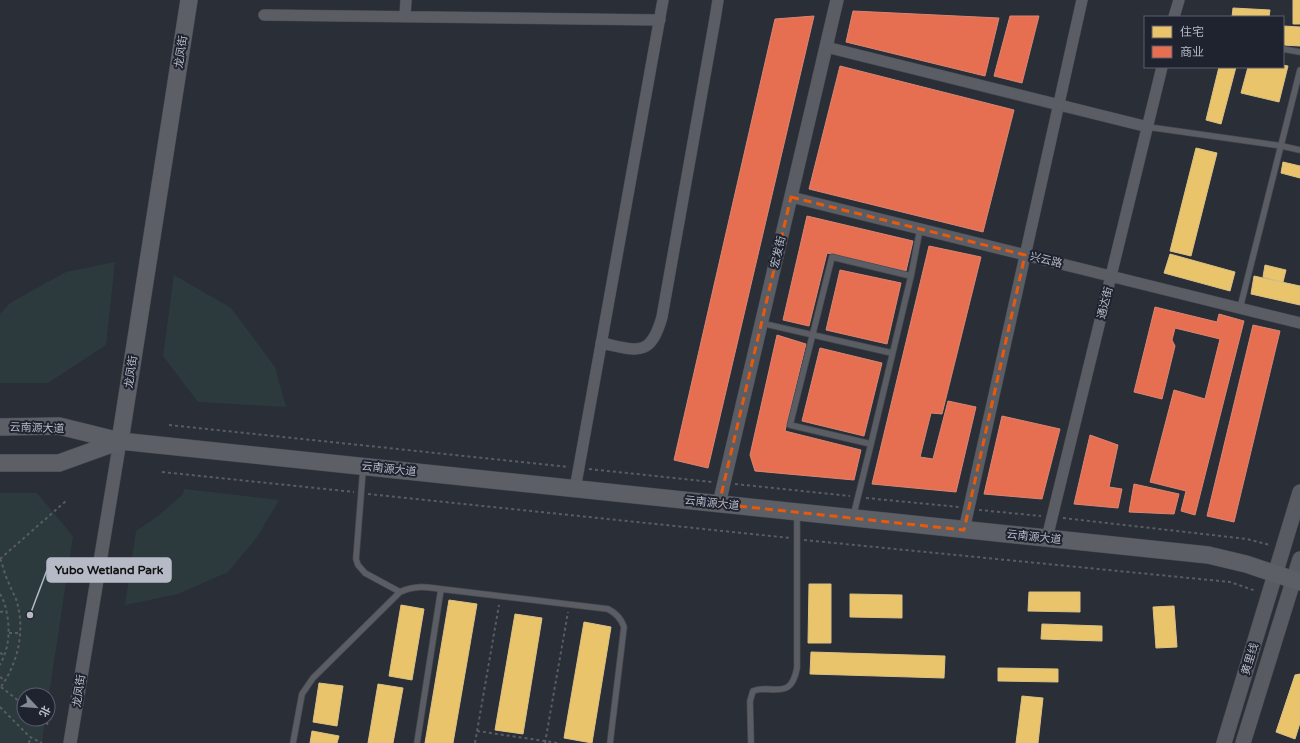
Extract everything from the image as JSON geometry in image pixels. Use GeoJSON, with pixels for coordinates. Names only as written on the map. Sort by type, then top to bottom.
{"type":"FeatureCollection","features":[{"type":"Feature","properties":{"kind":"main road","name":"龙凤街"},"geometry":{"type":"LineString","coordinates":[[120,441],[189,0]]}},
{"type":"Feature","properties":{"kind":"main road","name":"云南源大道"},"geometry":{"type":"LineString","coordinates":[[0,427],[59,426],[120,441],[1208,555],[1246,564],[1297,581]]}},
{"type":"Feature","properties":{"kind":"main road","name":"云南源大道"},"geometry":{"type":"LineString","coordinates":[[0,463],[59,463],[120,441]]}},
{"type":"Feature","properties":{"kind":"main road","name":"黄里线"},"geometry":{"type":"LineString","coordinates":[[1224,743],[1300,492]]}},
{"type":"Feature","properties":{"kind":"main road","name":"黄里线"},"geometry":{"type":"LineString","coordinates":[[1243,743],[1297,581],[1300,559]]}},
{"type":"Feature","properties":{"kind":"street"},"geometry":{"type":"LineString","coordinates":[[405,16],[406,0]]}},
{"type":"Feature","properties":{"kind":"street"},"geometry":{"type":"LineString","coordinates":[[575,489],[663,0]]}},
{"type":"Feature","properties":{"kind":"street"},"geometry":{"type":"LineString","coordinates":[[601,343],[638,350],[647,347],[654,340],[658,330],[662,317],[718,0]]}},
{"type":"Feature","properties":{"kind":"street","name":"宏发街"},"geometry":{"type":"LineString","coordinates":[[719,504],[837,0]]}},
{"type":"Feature","properties":{"kind":"street"},"geometry":{"type":"LineString","coordinates":[[964,530],[1082,0]]}},
{"type":"Feature","properties":{"kind":"street"},"geometry":{"type":"LineString","coordinates":[[1174,16],[1179,0]]}},
{"type":"Feature","properties":{"kind":"street"},"geometry":{"type":"LineString","coordinates":[[264,15],[660,20]]}},
{"type":"Feature","properties":{"kind":"street"},"geometry":{"type":"LineString","coordinates":[[826,47],[1148,127]]}},
{"type":"Feature","properties":{"kind":"street","name":"通达街"},"geometry":{"type":"LineString","coordinates":[[1047,538],[1162,68]]}},
{"type":"Feature","properties":{"kind":"street","name":"兴云路"},"geometry":{"type":"LineString","coordinates":[[791,197],[1300,323]]}},
{"type":"Feature","properties":{"kind":"street","name":"龙凤街"},"geometry":{"type":"LineString","coordinates":[[70,743],[120,441]]}},
{"type":"Feature","properties":{"kind":"lane"},"geometry":{"type":"LineString","coordinates":[[1284,49],[1300,52]]}},
{"type":"Feature","properties":{"kind":"lane"},"geometry":{"type":"LineString","coordinates":[[1240,308],[1300,70]]}},
{"type":"Feature","properties":{"kind":"lane"},"geometry":{"type":"LineString","coordinates":[[1148,127],[1282,146],[1300,150]]}},
{"type":"Feature","properties":{"kind":"lane"},"geometry":{"type":"LineString","coordinates":[[852,518],[911,276],[920,229]]}},
{"type":"Feature","properties":{"kind":"lane"},"geometry":{"type":"LineString","coordinates":[[871,444],[790,425],[832,257],[911,276]]}},
{"type":"Feature","properties":{"kind":"lane"},"geometry":{"type":"LineString","coordinates":[[762,323],[892,353]]}},
{"type":"Feature","properties":{"kind":"lane"},"geometry":{"type":"LineString","coordinates":[[363,467],[356,559],[364,573],[400,592]]}},
{"type":"Feature","properties":{"kind":"lane"},"geometry":{"type":"LineString","coordinates":[[751,743],[751,694],[757,689],[775,690],[786,688],[792,684],[797,668],[797,512]]}},
{"type":"Feature","properties":{"kind":"lane"},"geometry":{"type":"LineString","coordinates":[[293,743],[301,699],[306,687],[313,678],[400,592],[408,588],[420,587],[570,603],[608,609],[616,613],[622,621],[624,627],[610,743]]}},
{"type":"Feature","properties":{"kind":"lane"},"geometry":{"type":"LineString","coordinates":[[417,743],[442,589]]}},
{"type":"Feature","properties":{"kind":"path"},"geometry":{"type":"LineString","coordinates":[[162,472],[796,539],[1230,582],[1269,596]]}},
{"type":"Feature","properties":{"kind":"path"},"geometry":{"type":"LineString","coordinates":[[16,700],[0,688],[11,670],[17,655],[20,632],[16,600],[0,559],[66,501]]}},
{"type":"Feature","properties":{"kind":"path"},"geometry":{"type":"LineString","coordinates":[[0,594],[3,598],[6,611],[9,639],[0,664]]}},
{"type":"Feature","properties":{"kind":"path"},"geometry":{"type":"LineString","coordinates":[[475,743],[500,596]]}},
{"type":"Feature","properties":{"kind":"path"},"geometry":{"type":"LineString","coordinates":[[545,742],[570,603]]}},
{"type":"Feature","properties":{"kind":"path"},"geometry":{"type":"LineString","coordinates":[[0,612],[6,611]]}},
{"type":"Feature","properties":{"kind":"path"},"geometry":{"type":"LineString","coordinates":[[8,633],[20,632]]}},
{"type":"Feature","properties":{"kind":"path"},"geometry":{"type":"LineString","coordinates":[[0,653],[4,655]]}},
{"type":"Feature","properties":{"kind":"path"},"geometry":{"type":"LineString","coordinates":[[0,677],[5,680]]}},
{"type":"Feature","properties":{"kind":"path"},"geometry":{"type":"LineString","coordinates":[[0,706],[30,737],[42,743]]}},
{"type":"Feature","properties":{"kind":"path"},"geometry":{"type":"LineString","coordinates":[[477,731],[558,743]]}},
{"type":"Feature","properties":{"kind":"path"},"geometry":{"type":"LineString","coordinates":[[29,743],[30,737]]}},
{"type":"Feature","properties":{"kind":"highlighted area"},"geometry":{"type":"Polygon","coordinates":[[[791,197],[1025,255],[964,530],[719,504],[791,197]]]}},
{"type":"Feature","properties":{"kind":"shaded area"},"geometry":{"type":"Polygon","coordinates":[[[115,262],[106,345],[48,383],[0,383],[0,314],[10,303],[66,272],[115,262]]]}},
{"type":"Feature","properties":{"kind":"shaded area"},"geometry":{"type":"Polygon","coordinates":[[[174,275],[231,308],[275,367],[286,407],[198,402],[163,356],[174,275]]]}},
{"type":"Feature","properties":{"kind":"shaded area"},"geometry":{"type":"Polygon","coordinates":[[[184,489],[279,500],[257,537],[228,572],[178,594],[125,605],[136,531],[157,517],[183,494],[184,489]]]}},
{"type":"Feature","properties":{"kind":"shaded area"},"geometry":{"type":"Polygon","coordinates":[[[0,493],[37,493],[73,536],[50,687],[16,687],[16,727],[44,727],[42,743],[0,743],[0,493]]]}},
{"type":"Feature","properties":{"kind":"building: 住宅"},"geometry":{"type":"Polygon","coordinates":[[[1293,0],[1300,0],[1300,24],[1293,24],[1293,0]]]}},
{"type":"Feature","properties":{"kind":"building: 住宅"},"geometry":{"type":"Polygon","coordinates":[[[1233,8],[1270,10],[1269,16],[1232,16],[1233,8]]]}},
{"type":"Feature","properties":{"kind":"building: 住宅"},"geometry":{"type":"Polygon","coordinates":[[[1284,26],[1300,27],[1300,46],[1284,45],[1284,26]]]}},
{"type":"Feature","properties":{"kind":"building: 住宅"},"geometry":{"type":"Polygon","coordinates":[[[1284,65],[1288,66],[1279,102],[1241,93],[1248,68],[1284,68],[1284,65]]]}},
{"type":"Feature","properties":{"kind":"building: 住宅"},"geometry":{"type":"Polygon","coordinates":[[[1219,68],[1236,68],[1221,124],[1206,120],[1219,68]]]}},
{"type":"Feature","properties":{"kind":"building: 住宅"},"geometry":{"type":"Polygon","coordinates":[[[1196,148],[1217,153],[1191,256],[1170,251],[1196,148]]]}},
{"type":"Feature","properties":{"kind":"building: 住宅"},"geometry":{"type":"Polygon","coordinates":[[[1283,162],[1300,166],[1300,178],[1281,173],[1283,162]]]}},
{"type":"Feature","properties":{"kind":"building: 住宅"},"geometry":{"type":"Polygon","coordinates":[[[1170,254],[1235,272],[1230,291],[1164,273],[1170,254]]]}},
{"type":"Feature","properties":{"kind":"building: 住宅"},"geometry":{"type":"Polygon","coordinates":[[[1265,265],[1286,270],[1283,282],[1263,277],[1265,265]]]}},
{"type":"Feature","properties":{"kind":"building: 住宅"},"geometry":{"type":"Polygon","coordinates":[[[1254,276],[1300,286],[1300,305],[1251,294],[1254,276]]]}},
{"type":"Feature","properties":{"kind":"building: 住宅"},"geometry":{"type":"Polygon","coordinates":[[[809,584],[831,584],[831,643],[808,643],[809,584]]]}},
{"type":"Feature","properties":{"kind":"building: 住宅"},"geometry":{"type":"Polygon","coordinates":[[[1029,592],[1080,592],[1080,612],[1028,611],[1029,592]]]}},
{"type":"Feature","properties":{"kind":"building: 住宅"},"geometry":{"type":"Polygon","coordinates":[[[850,594],[902,595],[902,618],[850,617],[850,594]]]}},
{"type":"Feature","properties":{"kind":"building: 住宅"},"geometry":{"type":"Polygon","coordinates":[[[449,600],[477,604],[453,743],[425,743],[449,600]]]}},
{"type":"Feature","properties":{"kind":"building: 住宅"},"geometry":{"type":"Polygon","coordinates":[[[401,605],[424,609],[412,680],[389,676],[401,605]]]}},
{"type":"Feature","properties":{"kind":"building: 住宅"},"geometry":{"type":"Polygon","coordinates":[[[1174,606],[1177,647],[1156,648],[1153,607],[1174,606]]]}},
{"type":"Feature","properties":{"kind":"building: 住宅"},"geometry":{"type":"Polygon","coordinates":[[[515,614],[542,618],[523,734],[495,730],[515,614]]]}},
{"type":"Feature","properties":{"kind":"building: 住宅"},"geometry":{"type":"Polygon","coordinates":[[[584,622],[611,627],[592,743],[564,738],[584,622]]]}},
{"type":"Feature","properties":{"kind":"building: 住宅"},"geometry":{"type":"Polygon","coordinates":[[[1042,624],[1102,626],[1102,641],[1041,639],[1042,624]]]}},
{"type":"Feature","properties":{"kind":"building: 住宅"},"geometry":{"type":"Polygon","coordinates":[[[811,652],[945,656],[944,678],[810,674],[811,652]]]}},
{"type":"Feature","properties":{"kind":"building: 住宅"},"geometry":{"type":"Polygon","coordinates":[[[998,668],[1058,669],[1058,682],[998,681],[998,668]]]}},
{"type":"Feature","properties":{"kind":"building: 住宅"},"geometry":{"type":"Polygon","coordinates":[[[1300,674],[1300,723],[1295,739],[1276,732],[1295,675],[1300,674]]]}},
{"type":"Feature","properties":{"kind":"building: 住宅"},"geometry":{"type":"Polygon","coordinates":[[[319,683],[343,686],[337,726],[313,722],[319,683]]]}},
{"type":"Feature","properties":{"kind":"building: 住宅"},"geometry":{"type":"Polygon","coordinates":[[[378,684],[403,688],[393,743],[368,743],[378,684]]]}},
{"type":"Feature","properties":{"kind":"building: 住宅"},"geometry":{"type":"Polygon","coordinates":[[[1022,696],[1043,698],[1038,743],[1016,743],[1022,696]]]}},
{"type":"Feature","properties":{"kind":"building: 住宅"},"geometry":{"type":"Polygon","coordinates":[[[312,731],[339,736],[337,743],[310,743],[312,731]]]}},
{"type":"Feature","properties":{"kind":"building: 商业"},"geometry":{"type":"Polygon","coordinates":[[[853,11],[999,18],[985,76],[846,42],[853,11]]]}},
{"type":"Feature","properties":{"kind":"building: 商业"},"geometry":{"type":"Polygon","coordinates":[[[814,16],[708,468],[674,460],[775,19],[814,16]]]}},
{"type":"Feature","properties":{"kind":"building: 商业"},"geometry":{"type":"Polygon","coordinates":[[[1010,16],[1039,16],[1022,83],[994,76],[1010,16]]]}},
{"type":"Feature","properties":{"kind":"building: 商业"},"geometry":{"type":"Polygon","coordinates":[[[840,66],[1014,110],[983,232],[809,189],[840,66]]]}},
{"type":"Feature","properties":{"kind":"building: 商业"},"geometry":{"type":"Polygon","coordinates":[[[807,216],[913,241],[906,271],[827,253],[809,326],[783,320],[807,216]]]}},
{"type":"Feature","properties":{"kind":"building: 商业"},"geometry":{"type":"Polygon","coordinates":[[[929,246],[981,257],[942,414],[931,413],[920,457],[933,459],[948,401],[976,407],[956,492],[872,484],[929,246]]]}},
{"type":"Feature","properties":{"kind":"building: 商业"},"geometry":{"type":"Polygon","coordinates":[[[840,270],[901,283],[887,344],[826,330],[840,270]]]}},
{"type":"Feature","properties":{"kind":"building: 商业"},"geometry":{"type":"Polygon","coordinates":[[[1155,307],[1217,322],[1219,314],[1244,321],[1195,515],[1181,511],[1186,491],[1150,482],[1174,390],[1205,399],[1220,339],[1175,328],[1172,340],[1175,346],[1162,399],[1134,392],[1155,307]]]}},
{"type":"Feature","properties":{"kind":"building: 商业"},"geometry":{"type":"Polygon","coordinates":[[[1253,325],[1280,331],[1234,522],[1207,516],[1253,325]]]}},
{"type":"Feature","properties":{"kind":"building: 商业"},"geometry":{"type":"Polygon","coordinates":[[[777,335],[806,344],[785,431],[861,450],[854,480],[755,471],[750,455],[777,335]]]}},
{"type":"Feature","properties":{"kind":"building: 商业"},"geometry":{"type":"Polygon","coordinates":[[[820,348],[882,363],[864,436],[802,421],[820,348]]]}},
{"type":"Feature","properties":{"kind":"building: 商业"},"geometry":{"type":"Polygon","coordinates":[[[1002,416],[1060,429],[1042,499],[984,494],[1002,416]]]}},
{"type":"Feature","properties":{"kind":"building: 商业"},"geometry":{"type":"Polygon","coordinates":[[[1090,435],[1118,445],[1109,487],[1122,489],[1118,508],[1074,504],[1090,435]]]}},
{"type":"Feature","properties":{"kind":"building: 商业"},"geometry":{"type":"Polygon","coordinates":[[[1134,484],[1179,494],[1174,514],[1129,512],[1134,484]]]}},
{"type":"Feature","properties":{"kind":"place","name":"Yubo Wetland Park"},"geometry":{"type":"Point","coordinates":[30,615]}}]}
